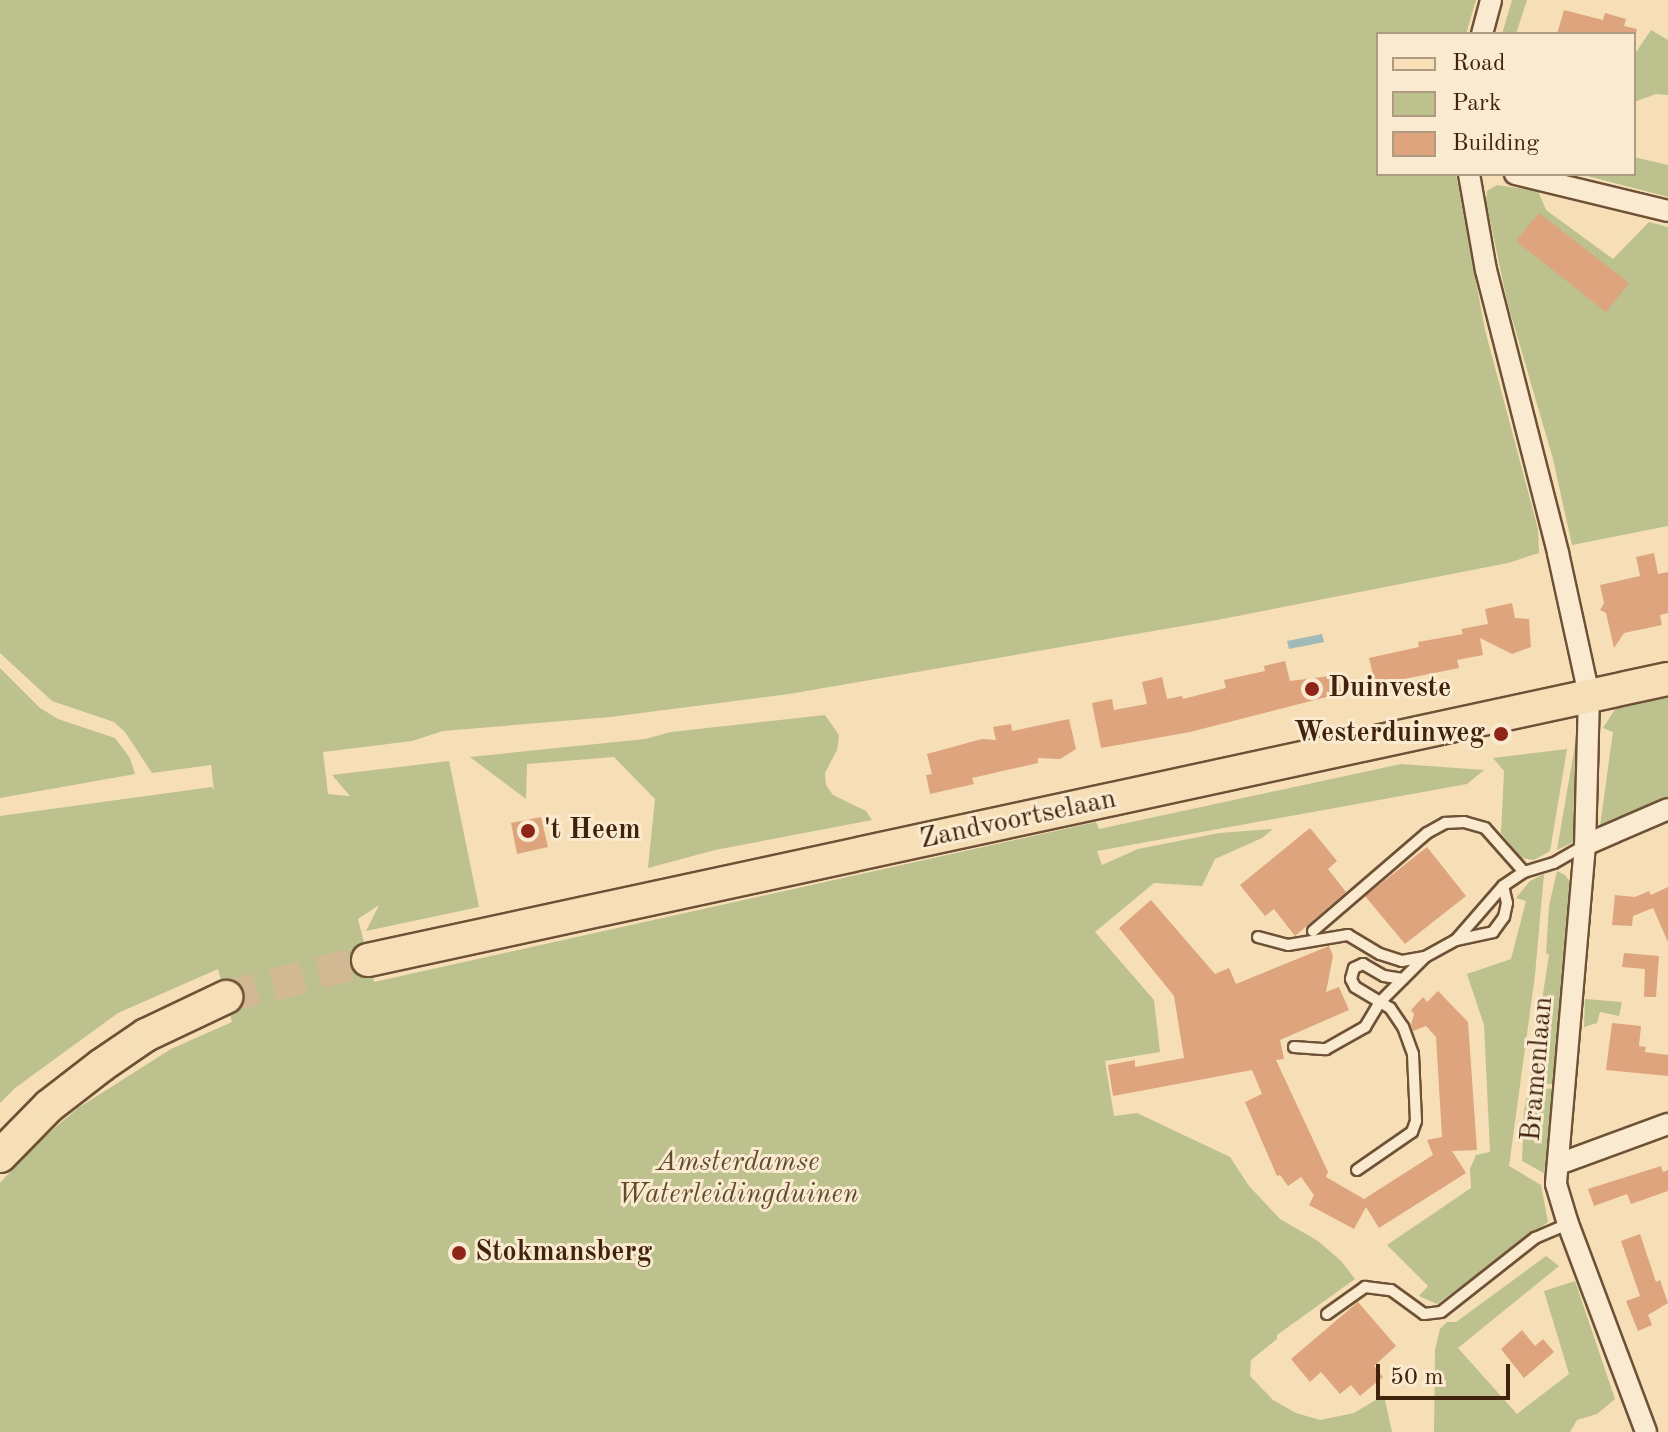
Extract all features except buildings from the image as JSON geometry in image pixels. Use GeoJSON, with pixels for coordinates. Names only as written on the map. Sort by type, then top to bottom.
{"type":"FeatureCollection","features":[{"type":"Feature","properties":{"kind":"main road","name":"Zandvoortselaan"},"geometry":{"type":"LineString","coordinates":[[368,960],[1668,679]]}},
{"type":"Feature","properties":{"kind":"main road"},"geometry":{"type":"LineString","coordinates":[[0,1156],[49,1106],[102,1065],[146,1035],[226,997]]}},
{"type":"Feature","properties":{"kind":"street"},"geometry":{"type":"LineString","coordinates":[[1483,32],[1491,0]]}},
{"type":"Feature","properties":{"kind":"street"},"geometry":{"type":"LineString","coordinates":[[1469,176],[1486,270],[1558,553],[1589,695]]}},
{"type":"Feature","properties":{"kind":"street"},"geometry":{"type":"LineString","coordinates":[[1523,176],[1668,211]]}},
{"type":"Feature","properties":{"kind":"street","name":"Bramenlaan"},"geometry":{"type":"LineString","coordinates":[[1589,695],[1585,845],[1556,1184],[1646,1432]]}},
{"type":"Feature","properties":{"kind":"street"},"geometry":{"type":"LineString","coordinates":[[1585,845],[1668,809]]}},
{"type":"Feature","properties":{"kind":"street"},"geometry":{"type":"LineString","coordinates":[[1559,1164],[1668,1124]]}},
{"type":"Feature","properties":{"kind":"lane"},"geometry":{"type":"LineString","coordinates":[[1313,931],[1427,833],[1445,823],[1464,822],[1485,828],[1524,872]]}},
{"type":"Feature","properties":{"kind":"lane"},"geometry":{"type":"LineString","coordinates":[[1456,940],[1503,886],[1524,872],[1554,863],[1585,845]]}},
{"type":"Feature","properties":{"kind":"lane"},"geometry":{"type":"LineString","coordinates":[[1294,1047],[1326,1049],[1365,1027],[1380,1002],[1425,957],[1456,940],[1493,932],[1504,917],[1507,903],[1503,886]]}},
{"type":"Feature","properties":{"kind":"lane"},"geometry":{"type":"LineString","coordinates":[[1258,937],[1288,945],[1348,935],[1380,954],[1402,961],[1425,957]]}},
{"type":"Feature","properties":{"kind":"lane"},"geometry":{"type":"LineString","coordinates":[[1357,1170],[1412,1132],[1416,1121],[1409,1042],[1390,1008],[1355,987],[1351,979],[1354,968],[1363,964],[1384,976],[1403,979]]}},
{"type":"Feature","properties":{"kind":"lane"},"geometry":{"type":"LineString","coordinates":[[1327,1314],[1365,1287],[1391,1290],[1424,1314],[1441,1312],[1535,1238],[1568,1224]]}},
{"type":"Feature","properties":{"kind":"green space","name":"Amsterdamse Waterleidingduinen"},"geometry":{"type":"Polygon","coordinates":[[[0,0],[1476,0],[1467,32],[1376,32],[1376,176],[1456,176],[1485,330],[1538,529],[1539,553],[1508,563],[1217,620],[789,694],[610,717],[443,731],[412,741],[323,752],[328,794],[350,796],[332,775],[449,761],[479,907],[366,931],[379,905],[358,919],[374,982],[1096,822],[1099,829],[1401,764],[1484,770],[1467,784],[1097,851],[1102,865],[1138,849],[1219,833],[1273,829],[1262,838],[1215,859],[1202,886],[1154,883],[1095,932],[1154,1000],[1160,1052],[1105,1061],[1114,1116],[1137,1113],[1230,1157],[1249,1186],[1280,1219],[1318,1241],[1341,1261],[1355,1279],[1277,1335],[1277,1339],[1251,1360],[1250,1376],[1273,1400],[1296,1413],[1320,1420],[1354,1413],[1384,1395],[1392,1432],[0,1432],[0,1183],[36,1144],[78,1108],[171,1049],[232,1022],[218,969],[118,1013],[15,1088],[0,1103],[0,816],[212,787],[214,790],[211,765],[152,773],[125,732],[114,722],[52,701],[0,653],[0,0]]]}},
{"type":"Feature","properties":{"kind":"green space"},"geometry":{"type":"Polygon","coordinates":[[[1512,0],[1527,0],[1517,32],[1503,32],[1512,0]]]}},
{"type":"Feature","properties":{"kind":"green space"},"geometry":{"type":"Polygon","coordinates":[[[1651,30],[1668,40],[1668,95],[1656,94],[1636,101],[1636,52],[1651,30]]]}},
{"type":"Feature","properties":{"kind":"green space"},"geometry":{"type":"Polygon","coordinates":[[[1636,157],[1668,165],[1668,197],[1588,176],[1636,176],[1636,157]]]}},
{"type":"Feature","properties":{"kind":"green space"},"geometry":{"type":"Polygon","coordinates":[[[1497,185],[1538,191],[1546,210],[1613,259],[1649,222],[1668,227],[1668,526],[1572,545],[1553,459],[1507,301],[1486,201],[1487,191],[1497,185]]]}},
{"type":"Feature","properties":{"kind":"green space"},"geometry":{"type":"Polygon","coordinates":[[[0,668],[40,708],[58,719],[115,738],[130,758],[135,774],[0,798],[0,668]]]}},
{"type":"Feature","properties":{"kind":"green space"},"geometry":{"type":"Polygon","coordinates":[[[1668,694],[1668,802],[1600,826],[1613,732],[1603,728],[1616,708],[1668,694]]]}},
{"type":"Feature","properties":{"kind":"green space"},"geometry":{"type":"Polygon","coordinates":[[[825,715],[839,735],[837,750],[825,773],[826,785],[833,795],[866,811],[872,820],[715,850],[648,868],[655,799],[614,757],[527,764],[526,799],[470,757],[645,739],[671,732],[825,715]]]}},
{"type":"Feature","properties":{"kind":"green space"},"geometry":{"type":"Polygon","coordinates":[[[1575,745],[1583,746],[1578,840],[1557,850],[1575,745]]]}},
{"type":"Feature","properties":{"kind":"green space"},"geometry":{"type":"Polygon","coordinates":[[[1567,749],[1550,851],[1534,860],[1521,858],[1501,833],[1504,771],[1493,758],[1567,749]]]}},
{"type":"Feature","properties":{"kind":"green space"},"geometry":{"type":"Polygon","coordinates":[[[1557,871],[1565,875],[1575,888],[1555,1084],[1529,1084],[1549,955],[1546,953],[1549,906],[1557,871]]]}},
{"type":"Feature","properties":{"kind":"green space"},"geometry":{"type":"Polygon","coordinates":[[[1544,874],[1535,975],[1509,1166],[1541,1185],[1548,1222],[1437,1304],[1419,1296],[1428,1286],[1387,1245],[1471,1188],[1470,1169],[1476,1155],[1490,1152],[1484,1025],[1467,974],[1511,959],[1526,901],[1516,898],[1530,881],[1544,874]]]}},
{"type":"Feature","properties":{"kind":"green space"},"geometry":{"type":"Polygon","coordinates":[[[1585,999],[1622,1002],[1619,1016],[1600,1012],[1597,1023],[1584,1027],[1585,999]]]}},
{"type":"Feature","properties":{"kind":"green space"},"geometry":{"type":"Polygon","coordinates":[[[1558,1088],[1547,1175],[1522,1161],[1524,1111],[1528,1090],[1558,1088]]]}},
{"type":"Feature","properties":{"kind":"green space"},"geometry":{"type":"Polygon","coordinates":[[[1546,1256],[1559,1266],[1458,1348],[1517,1414],[1569,1374],[1544,1291],[1575,1281],[1615,1399],[1597,1414],[1577,1420],[1570,1432],[1434,1432],[1435,1350],[1440,1329],[1447,1322],[1456,1322],[1546,1256]]]}},
{"type":"Feature","properties":{"kind":"water"},"geometry":{"type":"Polygon","coordinates":[[[1322,634],[1324,642],[1289,649],[1287,641],[1322,634]]]}},
{"type":"Feature","properties":{"kind":"tunnel"},"geometry":{"type":"LineString","coordinates":[[226,997],[368,960]]}},
{"type":"Feature","properties":{"kind":"place","name":"Duinveste"},"geometry":{"type":"Point","coordinates":[1312,689]}},
{"type":"Feature","properties":{"kind":"place","name":"Westerduinweg"},"geometry":{"type":"Point","coordinates":[1501,734]}},
{"type":"Feature","properties":{"kind":"place","name":"'t Heem"},"geometry":{"type":"Point","coordinates":[528,831]}},
{"type":"Feature","properties":{"kind":"place","name":"Stokmansberg"},"geometry":{"type":"Point","coordinates":[459,1253]}}]}
